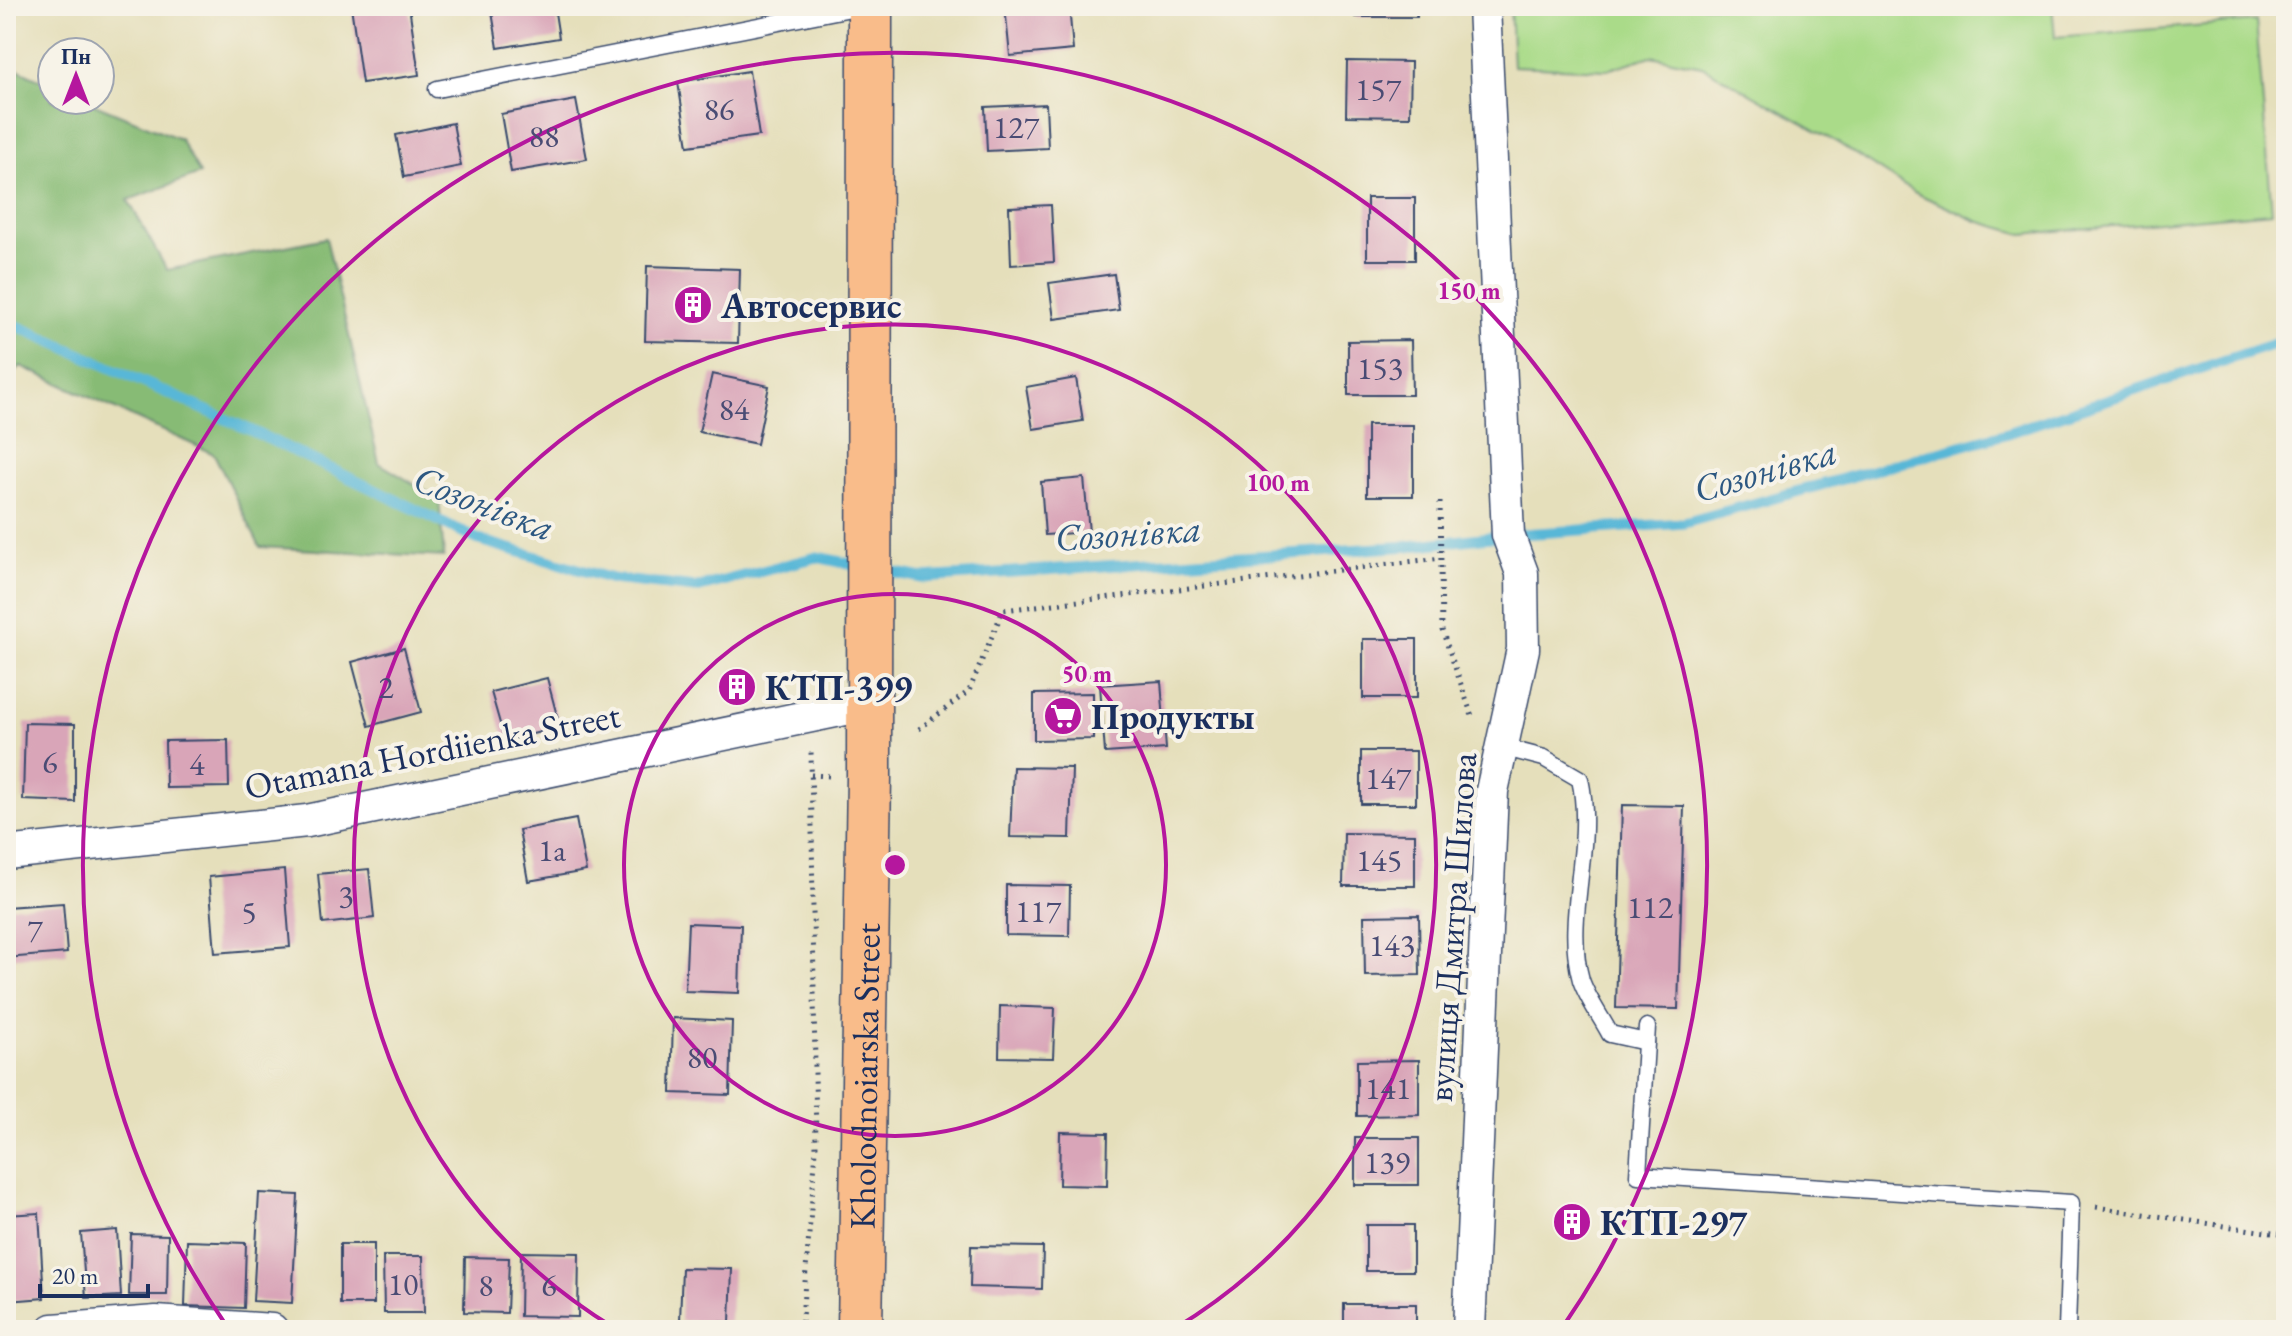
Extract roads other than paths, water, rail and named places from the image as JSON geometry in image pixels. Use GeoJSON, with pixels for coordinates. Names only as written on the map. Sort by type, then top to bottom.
{"type":"FeatureCollection","features":[{"type":"Feature","properties":{"kind":"main road","name":"Kholodnoiarska Street"},"geometry":{"type":"LineString","coordinates":[[860,1330],[869,704],[870,6]]}},
{"type":"Feature","properties":{"kind":"street","name":"вулиця Дмитра Шилова"},"geometry":{"type":"LineString","coordinates":[[1469,1330],[1492,791],[1523,649],[1522,573],[1508,535],[1484,6]]}},
{"type":"Feature","properties":{"kind":"street","name":"Otamana Hordiienka Street"},"geometry":{"type":"LineString","coordinates":[[6,853],[307,821],[869,704]]}},
{"type":"Feature","properties":{"kind":"street"},"geometry":{"type":"LineString","coordinates":[[53,1330],[156,1322],[272,1330]]}},
{"type":"Feature","properties":{"kind":"lane"},"geometry":{"type":"LineString","coordinates":[[437,89],[861,6]]}},
{"type":"Feature","properties":{"kind":"lane"},"geometry":{"type":"LineString","coordinates":[[1502,747],[1544,758],[1580,779],[1587,811],[1575,940],[1582,981],[1610,1034],[1646,1035],[1638,1175],[2071,1203],[2067,1330]]}},
{"type":"Feature","properties":{"kind":"waterway","name":"Созонівка"},"geometry":{"type":"LineString","coordinates":[[6,321],[250,430],[479,540],[612,579],[696,588],[817,557],[860,566]]}},
{"type":"Feature","properties":{"kind":"waterway","name":"Созонівка"},"geometry":{"type":"LineString","coordinates":[[877,569],[922,578],[1410,546],[1508,535],[1684,523],[2004,434],[2286,340]]}},
{"type":"Feature","properties":{"kind":"place","name":"Автосервис"},"geometry":{"type":"Point","coordinates":[693,305]}},
{"type":"Feature","properties":{"kind":"place","name":"КТП-399"},"geometry":{"type":"Point","coordinates":[737,687]}},
{"type":"Feature","properties":{"kind":"place","name":"Продукты"},"geometry":{"type":"Point","coordinates":[1063,716]}},
{"type":"Feature","properties":{"kind":"place","name":"КТП-297"},"geometry":{"type":"Point","coordinates":[1572,1222]}}]}
